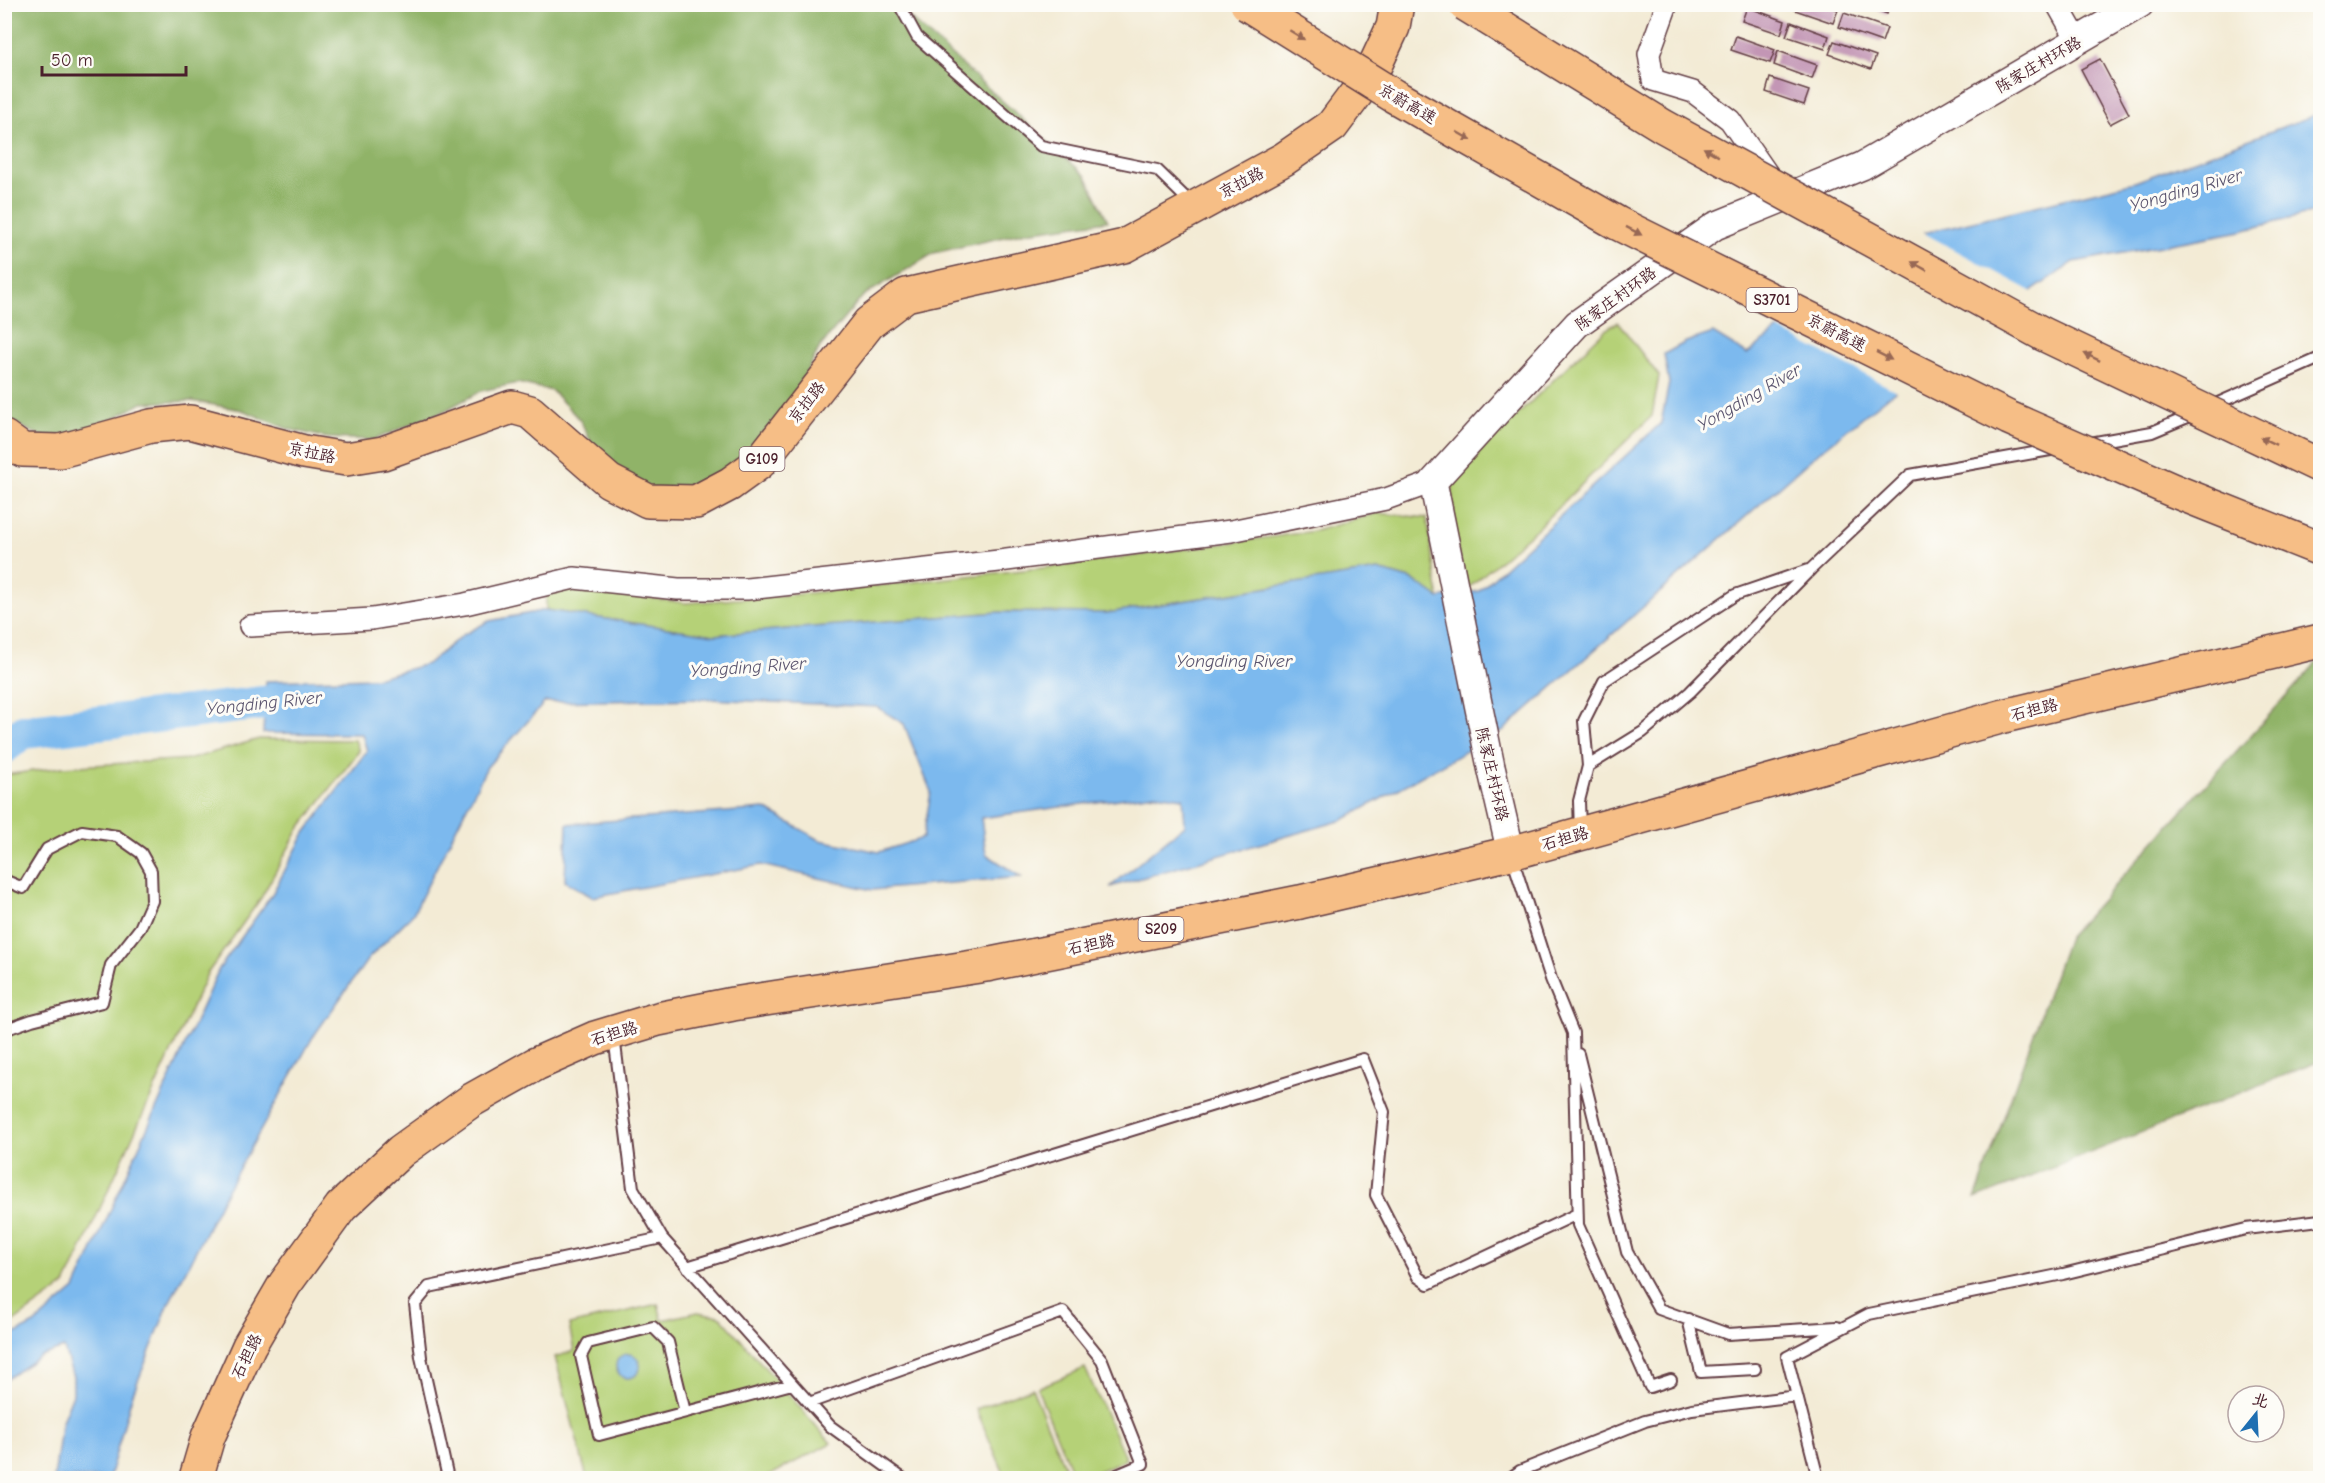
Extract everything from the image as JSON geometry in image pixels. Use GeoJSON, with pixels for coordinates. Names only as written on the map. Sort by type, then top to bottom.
{"type":"FeatureCollection","features":[{"type":"Feature","properties":{"kind":"main road","name":"京蔚高速"},"geometry":{"type":"LineString","coordinates":[[1247,4],[1395,96],[1617,223],[2009,418],[2172,490],[2320,549]]}},
{"type":"Feature","properties":{"kind":"main road","name":"京拉路"},"geometry":{"type":"LineString","coordinates":[[4,437],[22,450],[60,451],[151,426],[190,422],[304,452],[346,459],[383,453],[512,407],[530,412],[609,481],[648,501],[696,502],[730,484],[759,463],[869,323],[906,295],[1124,246],[1284,159],[1332,126],[1371,74],[1393,27],[1397,4]]}},
{"type":"Feature","properties":{"kind":"main road"},"geometry":{"type":"LineString","coordinates":[[1465,4],[1663,126],[2043,334],[2320,466]]}},
{"type":"Feature","properties":{"kind":"main road","name":"石担路"},"geometry":{"type":"LineString","coordinates":[[196,1479],[208,1437],[249,1346],[285,1284],[341,1207],[401,1151],[472,1100],[536,1064],[614,1032],[733,1004],[986,965],[1300,902],[1511,854],[2004,716],[2320,641]]}},
{"type":"Feature","properties":{"kind":"street"},"geometry":{"type":"LineString","coordinates":[[1667,4],[1649,54],[1653,80],[1693,92],[1730,120],[1782,198]]}},
{"type":"Feature","properties":{"kind":"street"},"geometry":{"type":"LineString","coordinates":[[2057,4],[2078,41]]}},
{"type":"Feature","properties":{"kind":"street","name":"陈家庄村环路"},"geometry":{"type":"LineString","coordinates":[[1511,854],[1433,482],[1576,324],[1715,226],[1862,166],[2140,4]]}},
{"type":"Feature","properties":{"kind":"street"},"geometry":{"type":"LineString","coordinates":[[250,626],[372,619],[465,604],[574,578],[678,589],[747,589],[987,563],[1231,531],[1386,499],[1433,482]]}},
{"type":"Feature","properties":{"kind":"lane"},"geometry":{"type":"LineString","coordinates":[[899,4],[917,38],[1041,146],[1156,170],[1195,207]]}},
{"type":"Feature","properties":{"kind":"lane"},"geometry":{"type":"LineString","coordinates":[[1588,766],[1643,732],[1690,692],[1811,569],[1910,475],[2152,432],[2320,358]]}},
{"type":"Feature","properties":{"kind":"lane"},"geometry":{"type":"LineString","coordinates":[[1580,834],[1579,801],[1588,766],[1584,721],[1604,681],[1734,595],[1811,569]]}},
{"type":"Feature","properties":{"kind":"lane"},"geometry":{"type":"LineString","coordinates":[[4,880],[23,888],[47,849],[82,831],[117,836],[141,853],[151,872],[152,901],[140,928],[111,966],[102,1002],[32,1020],[4,1030]]}},
{"type":"Feature","properties":{"kind":"lane"},"geometry":{"type":"LineString","coordinates":[[1511,854],[1551,979],[1573,1033],[1627,1252],[1659,1309],[1728,1334],[1841,1326]]}},
{"type":"Feature","properties":{"kind":"lane"},"geometry":{"type":"LineString","coordinates":[[614,1032],[633,1188],[662,1238],[830,1426],[902,1479]]}},
{"type":"Feature","properties":{"kind":"lane"},"geometry":{"type":"LineString","coordinates":[[1573,1033],[1578,1225],[1650,1387],[1671,1380]]}},
{"type":"Feature","properties":{"kind":"lane"},"geometry":{"type":"LineString","coordinates":[[687,1267],[1363,1059],[1384,1112],[1376,1195],[1418,1277],[1428,1284],[1577,1214]]}},
{"type":"Feature","properties":{"kind":"lane"},"geometry":{"type":"LineString","coordinates":[[1818,1479],[1787,1357],[1841,1326],[1869,1314],[2063,1275],[2246,1229],[2320,1220]]}},
{"type":"Feature","properties":{"kind":"lane"},"geometry":{"type":"LineString","coordinates":[[448,1479],[421,1358],[415,1305],[429,1287],[662,1238]]}},
{"type":"Feature","properties":{"kind":"lane"},"geometry":{"type":"LineString","coordinates":[[809,1403],[1063,1312],[1102,1360],[1143,1464],[1110,1479]]}},
{"type":"Feature","properties":{"kind":"lane"},"geometry":{"type":"LineString","coordinates":[[1688,1319],[1701,1372],[1755,1369]]}},
{"type":"Feature","properties":{"kind":"lane"},"geometry":{"type":"LineString","coordinates":[[685,1412],[668,1342],[653,1327],[588,1343],[580,1356],[599,1435],[792,1384]]}},
{"type":"Feature","properties":{"kind":"lane"},"geometry":{"type":"LineString","coordinates":[[1510,1479],[1521,1471],[1645,1421],[1692,1409],[1797,1396]]}},
{"type":"Feature","properties":{"kind":"green space"},"geometry":{"type":"Polygon","coordinates":[[[5,5],[889,5],[911,19],[1086,176],[1108,221],[1026,232],[934,253],[863,296],[820,347],[784,414],[741,461],[687,492],[635,487],[599,458],[580,420],[552,391],[518,383],[481,391],[444,411],[373,440],[328,438],[288,429],[242,410],[192,401],[142,403],[92,430],[47,439],[10,421],[5,415],[5,5]]]}},
{"type":"Feature","properties":{"kind":"green space"},"geometry":{"type":"Polygon","coordinates":[[[1618,322],[1659,376],[1652,416],[1535,530],[1467,589],[1455,540],[1452,487],[1469,462],[1605,330],[1618,322]]]}},
{"type":"Feature","properties":{"kind":"green space"},"geometry":{"type":"Polygon","coordinates":[[[1378,513],[1427,518],[1439,598],[1413,580],[1378,570],[1107,613],[1000,612],[714,635],[546,610],[546,584],[686,603],[800,594],[1070,565],[1315,531],[1378,513]]]}},
{"type":"Feature","properties":{"kind":"green space"},"geometry":{"type":"Polygon","coordinates":[[[2320,659],[2320,1061],[1975,1199],[2068,937],[2320,659]]]}},
{"type":"Feature","properties":{"kind":"green space"},"geometry":{"type":"Polygon","coordinates":[[[259,739],[355,740],[359,751],[299,829],[261,898],[207,974],[65,1285],[5,1328],[5,775],[62,767],[191,759],[259,739]]]}},
{"type":"Feature","properties":{"kind":"green space"},"geometry":{"type":"Polygon","coordinates":[[[658,1304],[662,1320],[698,1312],[720,1316],[831,1443],[765,1478],[587,1478],[555,1357],[574,1351],[569,1325],[658,1304]]]}},
{"type":"Feature","properties":{"kind":"green space"},"geometry":{"type":"Polygon","coordinates":[[[1085,1368],[1126,1459],[1083,1478],[1074,1478],[1037,1388],[1085,1368]]]}},
{"type":"Feature","properties":{"kind":"green space"},"geometry":{"type":"Polygon","coordinates":[[[1032,1388],[1069,1478],[1006,1478],[976,1409],[1032,1388]]]}},
{"type":"Feature","properties":{"kind":"water"},"geometry":{"type":"Polygon","coordinates":[[[2320,113],[2320,211],[2241,231],[2074,262],[1941,354],[1818,453],[1504,730],[1343,820],[1110,887],[1185,825],[1183,798],[1155,794],[981,818],[986,854],[1021,877],[872,890],[761,865],[592,897],[565,881],[567,824],[765,809],[820,840],[879,852],[923,838],[931,792],[904,724],[877,707],[708,699],[545,702],[487,767],[413,914],[368,959],[313,1037],[227,1190],[169,1303],[132,1396],[109,1478],[54,1478],[62,1421],[73,1394],[73,1377],[64,1348],[40,1356],[5,1380],[5,1339],[34,1324],[75,1289],[219,969],[271,896],[305,833],[367,751],[362,734],[263,733],[266,681],[376,678],[427,664],[463,635],[489,621],[546,610],[714,635],[1000,612],[1107,613],[1378,570],[1413,580],[1439,598],[1479,591],[1661,423],[1669,383],[1664,354],[1686,342],[1713,333],[1747,354],[1890,241],[2135,182],[2320,113]]]}},
{"type":"Feature","properties":{"kind":"water"},"geometry":{"type":"Polygon","coordinates":[[[628,1354],[636,1358],[640,1366],[636,1374],[628,1378],[620,1374],[616,1366],[620,1358],[628,1354]]]}},
{"type":"Feature","properties":{"kind":"pier"},"geometry":{"type":"Polygon","coordinates":[[[1920,231],[2035,293],[1943,357],[1898,392],[1776,328],[1888,239],[1920,231]]]}},
{"type":"Feature","properties":{"kind":"building"},"geometry":{"type":"Polygon","coordinates":[[[1796,4],[1824,4],[1838,10],[1833,23],[1795,10],[1796,4]]]}},
{"type":"Feature","properties":{"kind":"building"},"geometry":{"type":"Polygon","coordinates":[[[1863,4],[1890,4],[1887,14],[1863,4]]]}},
{"type":"Feature","properties":{"kind":"building"},"geometry":{"type":"Polygon","coordinates":[[[1747,7],[1785,21],[1781,34],[1742,21],[1747,7]]]}},
{"type":"Feature","properties":{"kind":"building"},"geometry":{"type":"Polygon","coordinates":[[[1844,13],[1887,28],[1882,42],[1839,27],[1844,13]]]}},
{"type":"Feature","properties":{"kind":"building"},"geometry":{"type":"Polygon","coordinates":[[[1791,22],[1829,36],[1825,49],[1786,36],[1791,22]]]}},
{"type":"Feature","properties":{"kind":"building"},"geometry":{"type":"Polygon","coordinates":[[[1736,36],[1775,50],[1770,63],[1731,50],[1736,36]]]}},
{"type":"Feature","properties":{"kind":"building"},"geometry":{"type":"Polygon","coordinates":[[[1834,41],[1876,56],[1871,69],[1829,54],[1834,41]]]}},
{"type":"Feature","properties":{"kind":"building"},"geometry":{"type":"Polygon","coordinates":[[[1778,51],[1817,65],[1812,79],[1774,65],[1778,51]]]}},
{"type":"Feature","properties":{"kind":"building"},"geometry":{"type":"Polygon","coordinates":[[[2100,59],[2129,114],[2110,124],[2081,69],[2100,59]]]}},
{"type":"Feature","properties":{"kind":"building"},"geometry":{"type":"Polygon","coordinates":[[[1770,78],[1809,91],[1804,105],[1766,92],[1770,78]]]}},
{"type":"Feature","properties":{"kind":"waterway","name":"Yongding River"},"geometry":{"type":"LineString","coordinates":[[4,747],[23,732],[313,697]]}}]}
